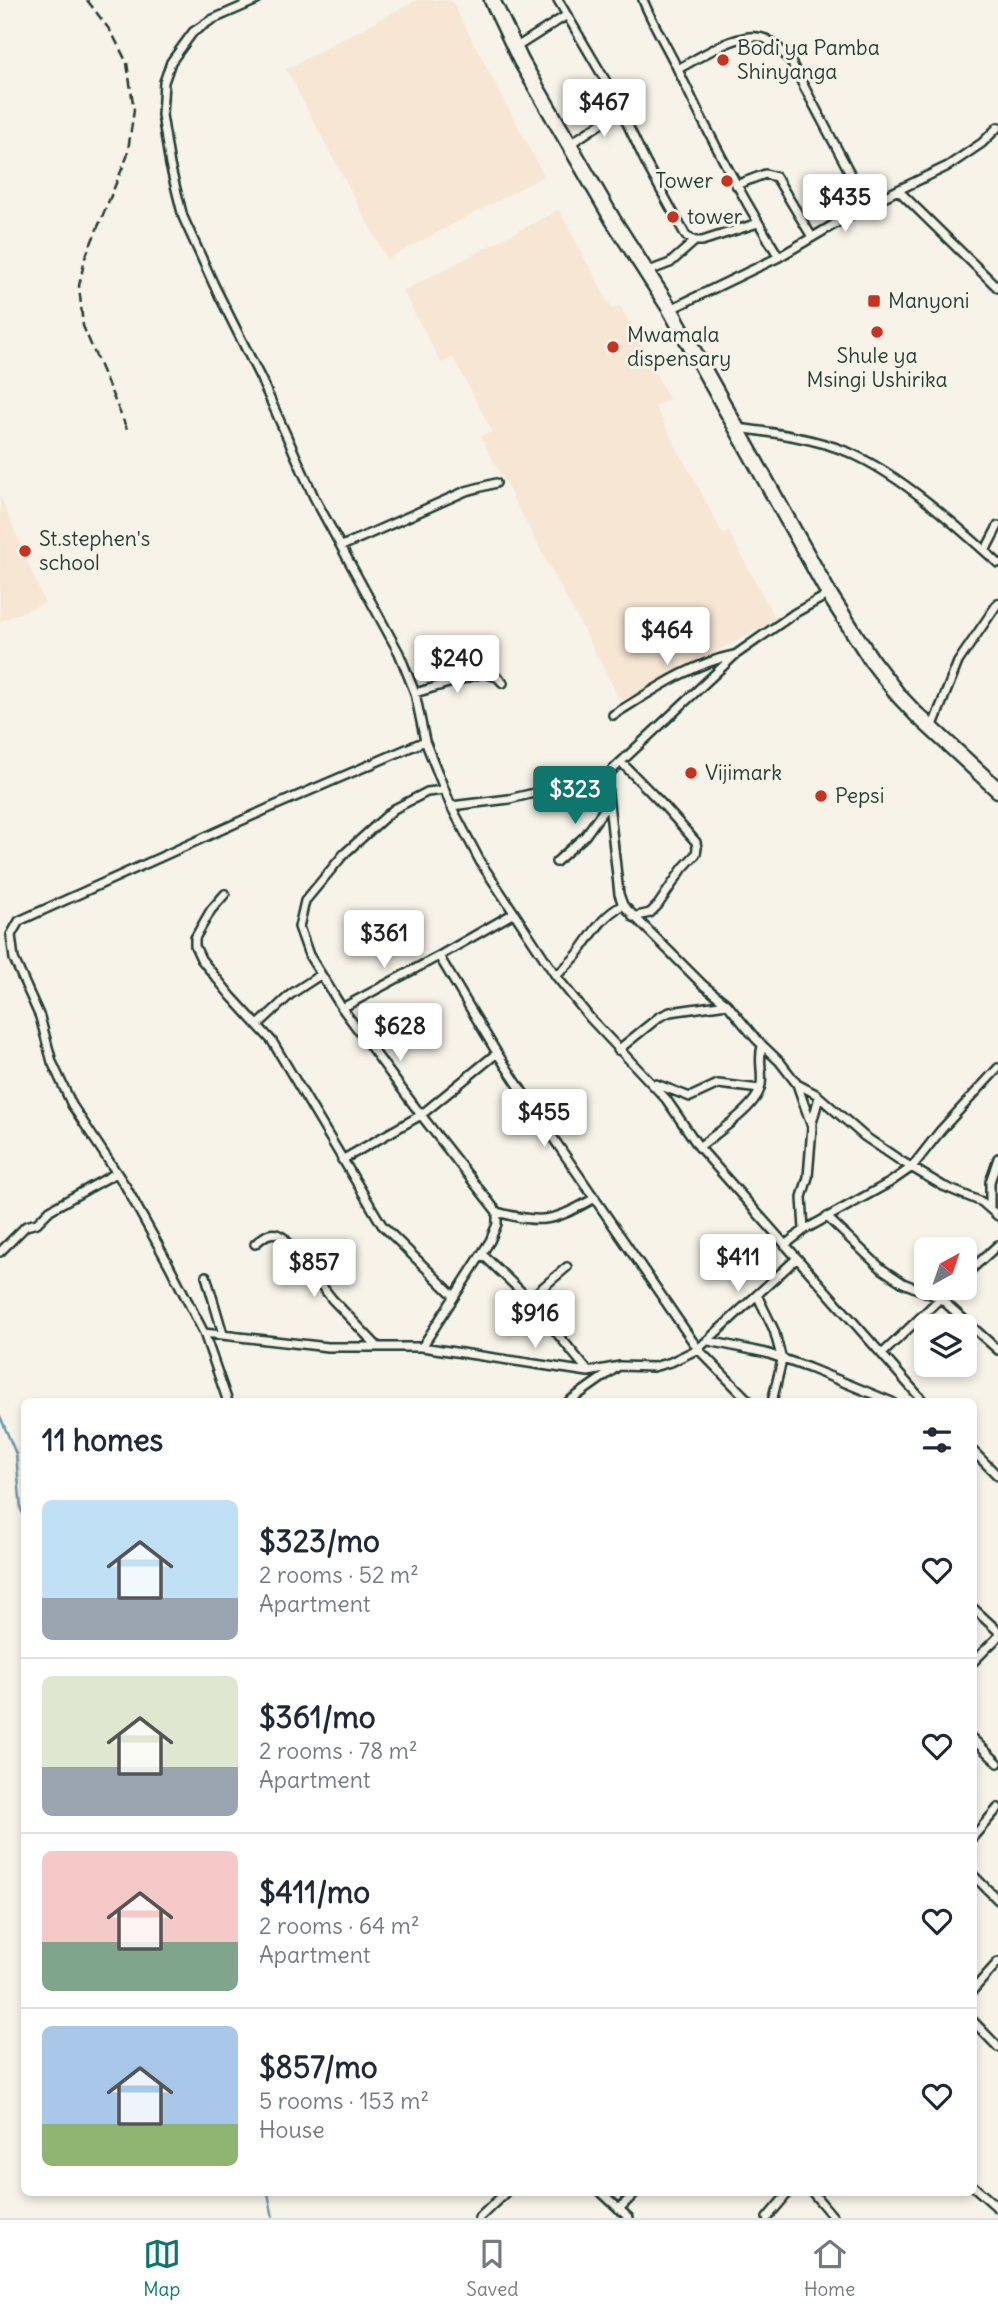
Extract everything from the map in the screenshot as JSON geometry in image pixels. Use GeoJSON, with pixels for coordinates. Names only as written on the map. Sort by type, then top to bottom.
{"type":"FeatureCollection","features":[{"type":"Feature","properties":{"kind":"highway"},"geometry":{"type":"LineString","coordinates":[[492,0],[514,48],[612,220],[670,309],[830,594],[872,661],[899,696],[998,790]]}},
{"type":"Feature","properties":{"kind":"street"},"geometry":{"type":"LineString","coordinates":[[257,0],[211,20],[194,32],[171,62],[164,82],[163,128],[183,217],[314,497],[399,653],[415,693],[425,741],[444,790],[481,863],[556,976],[618,1050],[666,1099],[699,1147],[920,1398]]}},
{"type":"Feature","properties":{"kind":"street"},"geometry":{"type":"LineString","coordinates":[[558,0],[621,110],[671,211],[686,236],[695,242]]}},
{"type":"Feature","properties":{"kind":"street"},"geometry":{"type":"LineString","coordinates":[[643,0],[697,112],[779,257]]}},
{"type":"Feature","properties":{"kind":"street"},"geometry":{"type":"LineString","coordinates":[[514,48],[567,15]]}},
{"type":"Feature","properties":{"kind":"street"},"geometry":{"type":"LineString","coordinates":[[678,69],[738,39],[760,37],[779,47],[791,62],[867,205]]}},
{"type":"Feature","properties":{"kind":"street"},"geometry":{"type":"LineString","coordinates":[[570,144],[621,110]]}},
{"type":"Feature","properties":{"kind":"street"},"geometry":{"type":"LineString","coordinates":[[670,309],[779,257],[867,205],[965,155],[998,127]]}},
{"type":"Feature","properties":{"kind":"street"},"geometry":{"type":"LineString","coordinates":[[736,185],[765,174],[776,177],[812,237]]}},
{"type":"Feature","properties":{"kind":"street"},"geometry":{"type":"LineString","coordinates":[[898,190],[998,288]]}},
{"type":"Feature","properties":{"kind":"street"},"geometry":{"type":"LineString","coordinates":[[646,272],[670,263],[695,242],[758,223]]}},
{"type":"Feature","properties":{"kind":"street"},"geometry":{"type":"LineString","coordinates":[[738,428],[782,434],[850,453],[949,519],[998,563]]}},
{"type":"Feature","properties":{"kind":"street"},"geometry":{"type":"LineString","coordinates":[[342,546],[467,491],[496,483]]}},
{"type":"Feature","properties":{"kind":"street"},"geometry":{"type":"LineString","coordinates":[[985,551],[998,526]]}},
{"type":"Feature","properties":{"kind":"street"},"geometry":{"type":"LineString","coordinates":[[452,806],[509,799],[606,776],[735,655],[795,613],[830,594]]}},
{"type":"Feature","properties":{"kind":"street"},"geometry":{"type":"LineString","coordinates":[[932,729],[958,662],[998,603]]}},
{"type":"Feature","properties":{"kind":"street"},"geometry":{"type":"LineString","coordinates":[[613,715],[681,675],[714,660],[735,655]]}},
{"type":"Feature","properties":{"kind":"street"},"geometry":{"type":"LineString","coordinates":[[415,693],[483,673],[497,677],[503,684]]}},
{"type":"Feature","properties":{"kind":"street"},"geometry":{"type":"LineString","coordinates":[[227,1398],[204,1333],[140,1211],[80,1119],[52,1062],[40,1017],[14,959],[10,935],[19,921],[425,741]]}},
{"type":"Feature","properties":{"kind":"street"},"geometry":{"type":"LineString","coordinates":[[622,763],[696,842],[697,848],[658,905],[650,913],[633,916]]}},
{"type":"Feature","properties":{"kind":"street"},"geometry":{"type":"LineString","coordinates":[[606,776],[619,894],[623,905],[703,985],[727,1004],[762,1046],[780,1062],[797,1084],[812,1123]]}},
{"type":"Feature","properties":{"kind":"street"},"geometry":{"type":"LineString","coordinates":[[444,790],[427,792],[394,808],[344,855],[305,901],[299,927],[309,955],[342,1008],[497,1212],[521,1219],[547,1220],[561,1216],[594,1198]]}},
{"type":"Feature","properties":{"kind":"street"},"geometry":{"type":"LineString","coordinates":[[556,862],[585,836],[608,804]]}},
{"type":"Feature","properties":{"kind":"street"},"geometry":{"type":"LineString","coordinates":[[225,894],[195,938],[195,946],[201,959],[272,1041],[382,1225],[453,1295]]}},
{"type":"Feature","properties":{"kind":"street"},"geometry":{"type":"LineString","coordinates":[[556,976],[579,954],[600,923],[623,905]]}},
{"type":"Feature","properties":{"kind":"street"},"geometry":{"type":"LineString","coordinates":[[342,1008],[514,913]]}},
{"type":"Feature","properties":{"kind":"street"},"geometry":{"type":"LineString","coordinates":[[439,956],[497,1054],[698,1349],[746,1398]]}},
{"type":"Feature","properties":{"kind":"street"},"geometry":{"type":"LineString","coordinates":[[258,1025],[291,994],[320,975]]}},
{"type":"Feature","properties":{"kind":"street"},"geometry":{"type":"LineString","coordinates":[[618,1050],[659,1017],[670,1012],[727,1004]]}},
{"type":"Feature","properties":{"kind":"street"},"geometry":{"type":"LineString","coordinates":[[699,1147],[756,1099],[760,1089],[759,1063],[762,1046]]}},
{"type":"Feature","properties":{"kind":"street"},"geometry":{"type":"LineString","coordinates":[[342,1160],[421,1115],[497,1054]]}},
{"type":"Feature","properties":{"kind":"street"},"geometry":{"type":"LineString","coordinates":[[785,1245],[804,1230],[889,1183],[912,1167],[998,1068]]}},
{"type":"Feature","properties":{"kind":"street"},"geometry":{"type":"LineString","coordinates":[[649,1081],[690,1097],[718,1084],[760,1089]]}},
{"type":"Feature","properties":{"kind":"street"},"geometry":{"type":"LineString","coordinates":[[797,1084],[820,1097],[864,1136],[943,1186],[975,1198],[998,1216]]}},
{"type":"Feature","properties":{"kind":"street"},"geometry":{"type":"LineString","coordinates":[[804,1230],[801,1204],[810,1163],[812,1123],[820,1097]]}},
{"type":"Feature","properties":{"kind":"street"},"geometry":{"type":"LineString","coordinates":[[990,1208],[990,1182],[998,1158]]}},
{"type":"Feature","properties":{"kind":"street"},"geometry":{"type":"LineString","coordinates":[[0,1252],[26,1226],[37,1223],[50,1210],[116,1173]]}},
{"type":"Feature","properties":{"kind":"street"},"geometry":{"type":"LineString","coordinates":[[422,1347],[494,1233],[497,1212]]}},
{"type":"Feature","properties":{"kind":"street"},"geometry":{"type":"LineString","coordinates":[[827,1217],[882,1269],[914,1287]]}},
{"type":"Feature","properties":{"kind":"street"},"geometry":{"type":"LineString","coordinates":[[255,1244],[269,1233],[281,1236],[332,1299],[377,1346]]}},
{"type":"Feature","properties":{"kind":"street"},"geometry":{"type":"LineString","coordinates":[[977,1264],[998,1245]]}},
{"type":"Feature","properties":{"kind":"street"},"geometry":{"type":"LineString","coordinates":[[482,1254],[529,1299],[589,1372]]}},
{"type":"Feature","properties":{"kind":"street"},"geometry":{"type":"LineString","coordinates":[[204,1333],[328,1347],[422,1347],[589,1372],[620,1366],[653,1367],[698,1349],[796,1259]]}},
{"type":"Feature","properties":{"kind":"street"},"geometry":{"type":"LineString","coordinates":[[529,1299],[567,1267]]}},
{"type":"Feature","properties":{"kind":"street"},"geometry":{"type":"LineString","coordinates":[[206,1276],[223,1334]]}},
{"type":"Feature","properties":{"kind":"street"},"geometry":{"type":"LineString","coordinates":[[757,1295],[774,1330],[782,1360],[773,1398]]}},
{"type":"Feature","properties":{"kind":"street"},"geometry":{"type":"LineString","coordinates":[[882,1354],[938,1300]]}},
{"type":"Feature","properties":{"kind":"street"},"geometry":{"type":"LineString","coordinates":[[942,1300],[998,1350]]}},
{"type":"Feature","properties":{"kind":"street"},"geometry":{"type":"LineString","coordinates":[[709,1340],[766,1353],[882,1398]]}},
{"type":"Feature","properties":{"kind":"street"},"geometry":{"type":"LineString","coordinates":[[574,1398],[620,1366]]}},
{"type":"Feature","properties":{"kind":"street"},"geometry":{"type":"LineString","coordinates":[[977,1455],[998,1476]]}},
{"type":"Feature","properties":{"kind":"street"},"geometry":{"type":"LineString","coordinates":[[977,1612],[998,1631]]}},
{"type":"Feature","properties":{"kind":"street"},"geometry":{"type":"LineString","coordinates":[[977,1658],[998,1637]]}},
{"type":"Feature","properties":{"kind":"street"},"geometry":{"type":"LineString","coordinates":[[977,1743],[998,1763]]}},
{"type":"Feature","properties":{"kind":"street"},"geometry":{"type":"LineString","coordinates":[[977,1832],[998,1808]]}},
{"type":"Feature","properties":{"kind":"street"},"geometry":{"type":"LineString","coordinates":[[977,1879],[998,1900]]}},
{"type":"Feature","properties":{"kind":"street"},"geometry":{"type":"LineString","coordinates":[[977,1986],[998,1962]]}},
{"type":"Feature","properties":{"kind":"street"},"geometry":{"type":"LineString","coordinates":[[977,2025],[998,2047]]}},
{"type":"Feature","properties":{"kind":"street"},"geometry":{"type":"LineString","coordinates":[[977,2190],[998,2208]]}},
{"type":"Feature","properties":{"kind":"street"},"geometry":{"type":"LineString","coordinates":[[479,2218],[502,2196]]}},
{"type":"Feature","properties":{"kind":"street"},"geometry":{"type":"LineString","coordinates":[[605,2196],[629,2218]]}},
{"type":"Feature","properties":{"kind":"street"},"geometry":{"type":"LineString","coordinates":[[619,2209],[632,2196]]}},
{"type":"Feature","properties":{"kind":"street"},"geometry":{"type":"LineString","coordinates":[[767,2218],[785,2196]]}},
{"type":"Feature","properties":{"kind":"street"},"geometry":{"type":"LineString","coordinates":[[816,2196],[834,2218]]}},
{"type":"Feature","properties":{"kind":"shaded area"},"geometry":{"type":"Polygon","coordinates":[[[417,0],[451,0],[544,176],[387,259],[286,69],[417,0]]]}},
{"type":"Feature","properties":{"kind":"shaded area"},"geometry":{"type":"Polygon","coordinates":[[[559,210],[612,309],[620,306],[669,399],[655,407],[723,534],[729,532],[776,620],[621,701],[481,437],[492,431],[453,357],[441,363],[403,291],[559,210]]]}},
{"type":"Feature","properties":{"kind":"shaded area"},"geometry":{"type":"Polygon","coordinates":[[[0,496],[45,603],[0,621],[0,496]]]}},
{"type":"Feature","properties":{"kind":"waterway"},"geometry":{"type":"LineString","coordinates":[[0,1416],[16,1454],[21,1510]]}},
{"type":"Feature","properties":{"kind":"waterway"},"geometry":{"type":"LineString","coordinates":[[269,2196],[273,2218]]}},
{"type":"Feature","properties":{"kind":"railway"},"geometry":{"type":"LineString","coordinates":[[87,0],[112,33],[127,63],[134,110],[127,157],[85,258],[79,286],[83,326],[127,429]]}},
{"type":"Feature","properties":{"kind":"place","name":"Bodi ya Pamba Shinyanga"},"geometry":{"type":"Point","coordinates":[723,60]}},
{"type":"Feature","properties":{"kind":"place","name":"Tower"},"geometry":{"type":"Point","coordinates":[727,181]}},
{"type":"Feature","properties":{"kind":"place","name":"tower"},"geometry":{"type":"Point","coordinates":[673,217]}},
{"type":"Feature","properties":{"kind":"place","name":"Manyoni"},"geometry":{"type":"Point","coordinates":[874,301]}},
{"type":"Feature","properties":{"kind":"place","name":"Shule ya Msingi Ushirika"},"geometry":{"type":"Point","coordinates":[877,332]}},
{"type":"Feature","properties":{"kind":"place","name":"Mwamala dispensary"},"geometry":{"type":"Point","coordinates":[613,347]}},
{"type":"Feature","properties":{"kind":"place","name":"St.stephen's school"},"geometry":{"type":"Point","coordinates":[25,551]}},
{"type":"Feature","properties":{"kind":"place","name":"Vijimark"},"geometry":{"type":"Point","coordinates":[691,773]}},
{"type":"Feature","properties":{"kind":"place","name":"Pepsi"},"geometry":{"type":"Point","coordinates":[821,796]}}]}
